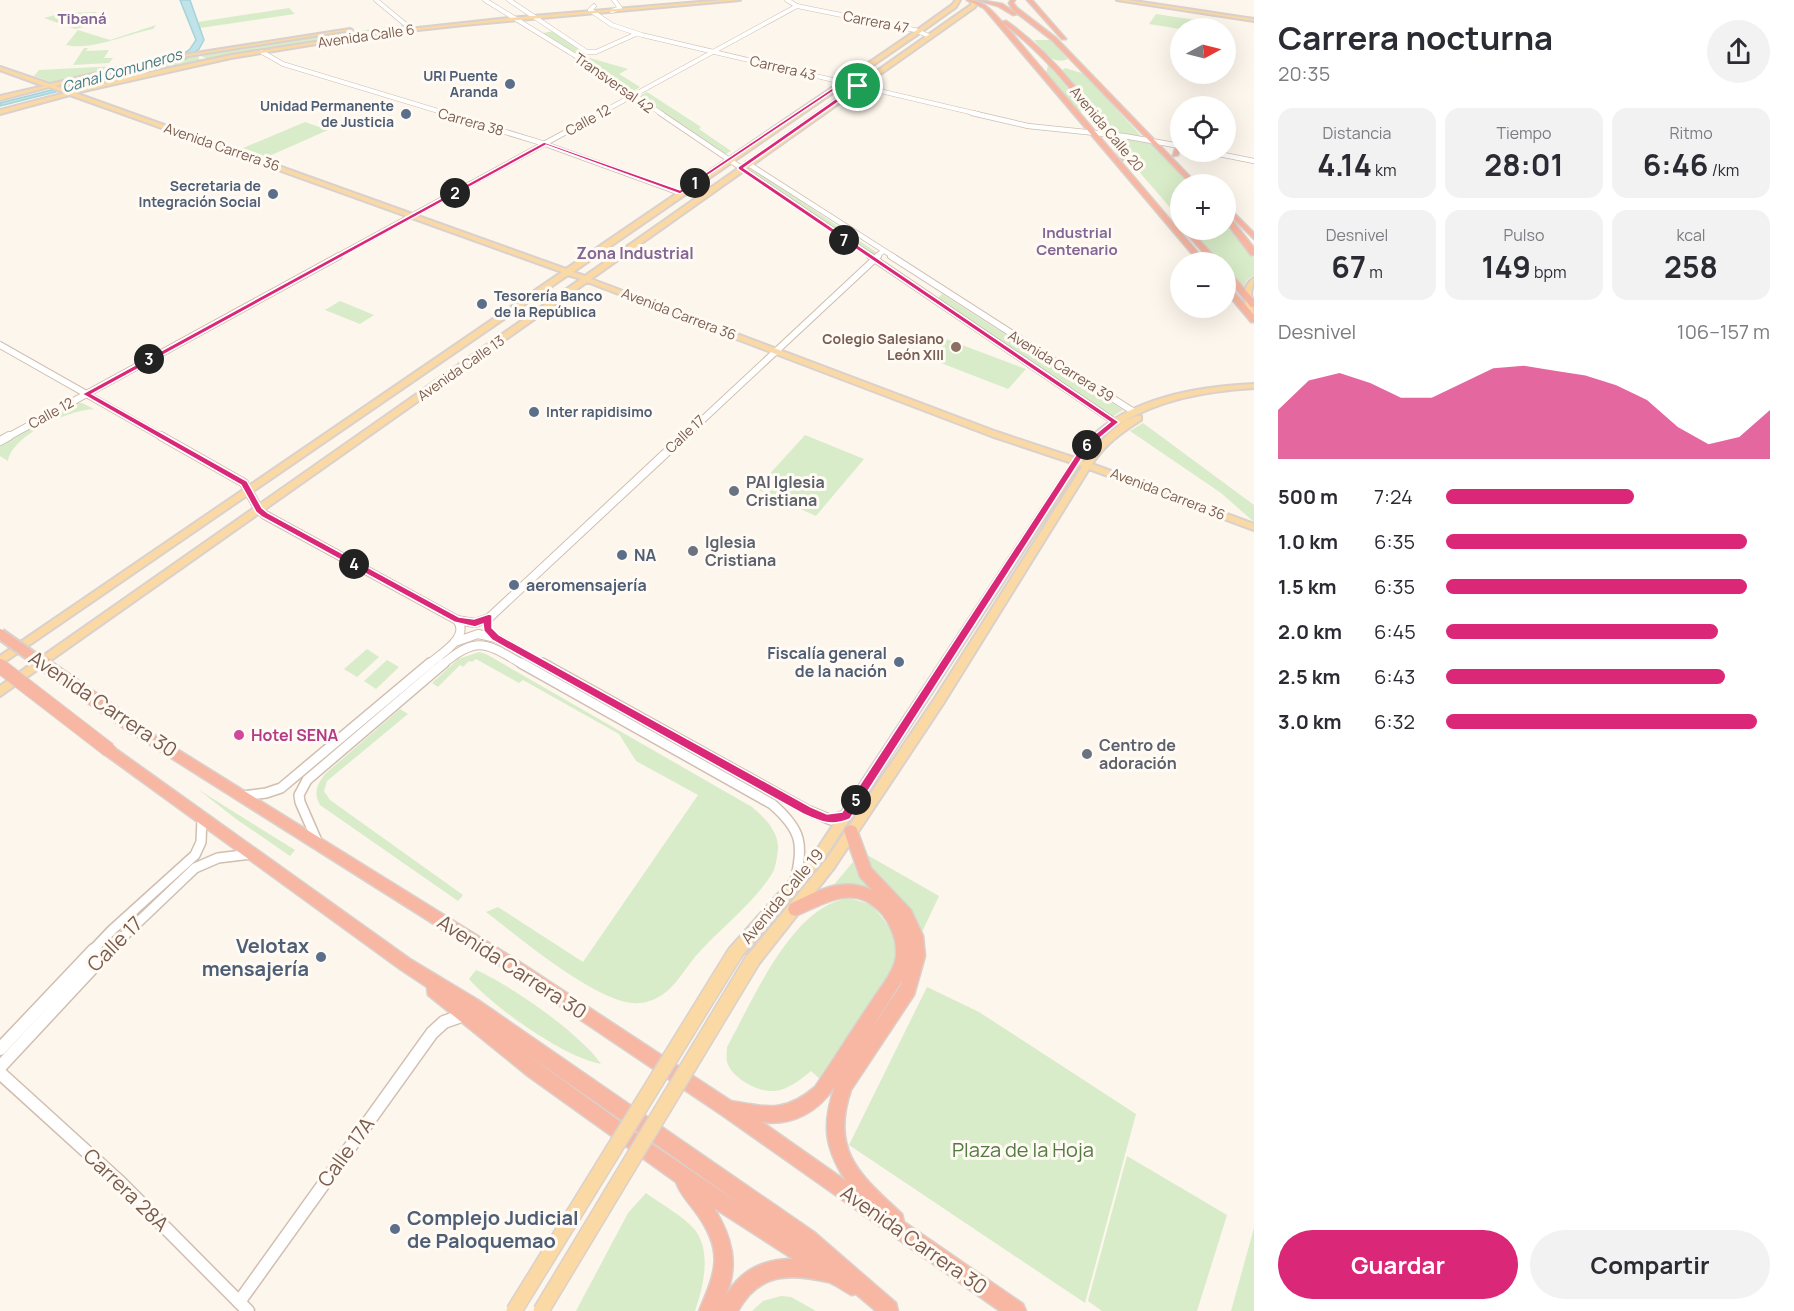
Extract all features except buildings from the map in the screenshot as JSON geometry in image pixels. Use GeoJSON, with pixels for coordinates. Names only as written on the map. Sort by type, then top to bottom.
{"type":"FeatureCollection","features":[{"type":"Feature","properties":{"kind":"highway","name":"Avenida Calle 20"},"geometry":{"type":"LineString","coordinates":[[969,0],[983,5],[990,12],[1194,252]]}},
{"type":"Feature","properties":{"kind":"highway"},"geometry":{"type":"LineString","coordinates":[[980,0],[1012,11],[1018,17],[1028,39]]}},
{"type":"Feature","properties":{"kind":"highway","name":"Avenida Calle 20"},"geometry":{"type":"LineString","coordinates":[[1013,0],[1011,3],[1015,9],[1057,43],[1066,63],[1086,73],[1151,136],[1185,174]]}},
{"type":"Feature","properties":{"kind":"highway","name":"Avenida Calle 20"},"geometry":{"type":"LineString","coordinates":[[1031,1],[1135,113],[1151,136],[1163,142],[1170,150]]}},
{"type":"Feature","properties":{"kind":"highway","name":"Avenida Calle 20"},"geometry":{"type":"LineString","coordinates":[[990,12],[1028,39],[1040,52],[1084,103],[1145,183],[1170,212]]}},
{"type":"Feature","properties":{"kind":"highway"},"geometry":{"type":"LineString","coordinates":[[1055,29],[1057,43]]}},
{"type":"Feature","properties":{"kind":"highway"},"geometry":{"type":"LineString","coordinates":[[1040,52],[1086,73]]}},
{"type":"Feature","properties":{"kind":"highway"},"geometry":{"type":"LineString","coordinates":[[1044,75],[1047,61]]}},
{"type":"Feature","properties":{"kind":"highway"},"geometry":{"type":"LineString","coordinates":[[1061,76],[1060,70],[1066,63]]}},
{"type":"Feature","properties":{"kind":"highway"},"geometry":{"type":"LineString","coordinates":[[1080,119],[1084,103]]}},
{"type":"Feature","properties":{"kind":"highway"},"geometry":{"type":"LineString","coordinates":[[1117,105],[1135,113]]}},
{"type":"Feature","properties":{"kind":"highway","name":"Avenida Calle 20"},"geometry":{"type":"LineString","coordinates":[[1181,162],[1193,174]]}},
{"type":"Feature","properties":{"kind":"highway"},"geometry":{"type":"LineString","coordinates":[[1132,179],[1145,183]]}},
{"type":"Feature","properties":{"kind":"highway"},"geometry":{"type":"LineString","coordinates":[[1236,218],[1254,237]]}},
{"type":"Feature","properties":{"kind":"highway"},"geometry":{"type":"LineString","coordinates":[[1236,230],[1253,250]]}},
{"type":"Feature","properties":{"kind":"highway"},"geometry":{"type":"LineString","coordinates":[[1195,240],[1207,252]]}},
{"type":"Feature","properties":{"kind":"highway"},"geometry":{"type":"LineString","coordinates":[[1236,286],[1251,302]]}},
{"type":"Feature","properties":{"kind":"highway"},"geometry":{"type":"LineString","coordinates":[[1236,299],[1254,319]]}},
{"type":"Feature","properties":{"kind":"highway","name":"Avenida Carrera 30"},"geometry":{"type":"LineString","coordinates":[[0,634],[135,728],[516,969],[728,1109],[1016,1311]]}},
{"type":"Feature","properties":{"kind":"highway","name":"Avenida Carrera 30"},"geometry":{"type":"LineString","coordinates":[[0,666],[202,819],[405,964],[472,1006],[807,1239],[890,1310]]}},
{"type":"Feature","properties":{"kind":"highway"},"geometry":{"type":"LineString","coordinates":[[851,831],[865,872],[906,915],[915,936],[917,956],[908,989],[841,1092],[835,1113],[835,1140],[843,1163],[864,1191],[932,1254]]}},
{"type":"Feature","properties":{"kind":"highway"},"geometry":{"type":"LineString","coordinates":[[728,1109],[786,1115],[810,1104],[821,1093],[901,969],[905,942],[902,932],[888,909],[878,901],[849,890],[837,891],[795,909]]}},
{"type":"Feature","properties":{"kind":"highway","name":"Avenida Carrera 30"},"geometry":{"type":"LineString","coordinates":[[405,964],[464,1016],[530,1068],[679,1175],[890,1310]]}},
{"type":"Feature","properties":{"kind":"highway"},"geometry":{"type":"LineString","coordinates":[[679,1175],[711,1216],[724,1247],[723,1278],[709,1311]]}},
{"type":"Feature","properties":{"kind":"highway"},"geometry":{"type":"LineString","coordinates":[[728,1311],[742,1287],[769,1270],[791,1268],[834,1274]]}},
{"type":"Feature","properties":{"kind":"main road","name":"Avenida Calle 6"},"geometry":{"type":"LineString","coordinates":[[0,112],[215,60],[262,52],[507,14],[616,2],[669,0]]}},
{"type":"Feature","properties":{"kind":"main road","name":"Avenida Calle 6"},"geometry":{"type":"LineString","coordinates":[[0,98],[126,66],[306,36],[413,23],[434,24],[535,18],[738,0]]}},
{"type":"Feature","properties":{"kind":"main road","name":"Avenida Calle 13"},"geometry":{"type":"LineString","coordinates":[[0,661],[918,31],[954,6],[958,0]]}},
{"type":"Feature","properties":{"kind":"main road","name":"Avenida Calle 13"},"geometry":{"type":"LineString","coordinates":[[0,692],[747,163],[973,6],[974,3],[969,0]]}},
{"type":"Feature","properties":{"kind":"main road"},"geometry":{"type":"LineString","coordinates":[[1119,0],[1144,1]]}},
{"type":"Feature","properties":{"kind":"main road"},"geometry":{"type":"LineString","coordinates":[[1131,0],[1254,20]]}},
{"type":"Feature","properties":{"kind":"main road"},"geometry":{"type":"LineString","coordinates":[[541,22],[551,16]]}},
{"type":"Feature","properties":{"kind":"main road"},"geometry":{"type":"LineString","coordinates":[[413,23],[411,27],[417,29]]}},
{"type":"Feature","properties":{"kind":"main road"},"geometry":{"type":"LineString","coordinates":[[204,52],[201,59],[215,60]]}},
{"type":"Feature","properties":{"kind":"main road","name":"Avenida Carrera 36"},"geometry":{"type":"LineString","coordinates":[[0,68],[67,94],[180,132],[568,272],[994,434],[1254,527]]}},
{"type":"Feature","properties":{"kind":"main road"},"geometry":{"type":"LineString","coordinates":[[1254,280],[1248,288],[1254,319]]}},
{"type":"Feature","properties":{"kind":"main road"},"geometry":{"type":"LineString","coordinates":[[1137,415],[1179,396],[1254,386]]}},
{"type":"Feature","properties":{"kind":"main road"},"geometry":{"type":"LineString","coordinates":[[1137,415],[1194,398],[1254,391]]}},
{"type":"Feature","properties":{"kind":"main road","name":"Avenida Calle 19"},"geometry":{"type":"LineString","coordinates":[[540,1311],[752,962],[795,909],[851,831],[939,701],[1083,465],[1089,442],[1115,422],[1137,415]]}},
{"type":"Feature","properties":{"kind":"main road","name":"Avenida Calle 19"},"geometry":{"type":"LineString","coordinates":[[514,1311],[735,953],[811,867],[1083,465],[1113,434],[1137,415]]}},
{"type":"Feature","properties":{"kind":"main road","name":"Avenida Carrera 36"},"geometry":{"type":"LineString","coordinates":[[1083,465],[1254,533]]}},
{"type":"Feature","properties":{"kind":"street"},"geometry":{"type":"LineString","coordinates":[[376,0],[405,24]]}},
{"type":"Feature","properties":{"kind":"street","name":"Transversal 42"},"geometry":{"type":"LineString","coordinates":[[485,0],[518,19],[740,168]]}},
{"type":"Feature","properties":{"kind":"street","name":"Transversal 42"},"geometry":{"type":"LineString","coordinates":[[508,0],[586,52],[596,52],[638,33]]}},
{"type":"Feature","properties":{"kind":"street","name":"Carrera 47"},"geometry":{"type":"LineString","coordinates":[[787,0],[797,6],[918,31],[929,36]]}},
{"type":"Feature","properties":{"kind":"street"},"geometry":{"type":"LineString","coordinates":[[794,0],[799,5],[797,6]]}},
{"type":"Feature","properties":{"kind":"street"},"geometry":{"type":"LineString","coordinates":[[612,11],[620,8],[616,2]]}},
{"type":"Feature","properties":{"kind":"street"},"geometry":{"type":"LineString","coordinates":[[593,12],[590,8],[594,6]]}},
{"type":"Feature","properties":{"kind":"street","name":"Calle 12"},"geometry":{"type":"LineString","coordinates":[[0,441],[797,6]]}},
{"type":"Feature","properties":{"kind":"street","name":"Carrera 43"},"geometry":{"type":"LineString","coordinates":[[593,12],[612,25],[638,33],[860,84],[1028,126],[1151,136]]}},
{"type":"Feature","properties":{"kind":"street","name":"Carrera 43"},"geometry":{"type":"LineString","coordinates":[[602,12],[614,22],[638,33]]}},
{"type":"Feature","properties":{"kind":"street","name":"Carrera 38"},"geometry":{"type":"LineString","coordinates":[[262,52],[283,64],[545,144],[680,193]]}},
{"type":"Feature","properties":{"kind":"street"},"geometry":{"type":"LineString","coordinates":[[1163,142],[1170,144]]}},
{"type":"Feature","properties":{"kind":"street"},"geometry":{"type":"LineString","coordinates":[[1236,157],[1254,161]]}},
{"type":"Feature","properties":{"kind":"street","name":"Avenida Carrera 39"},"geometry":{"type":"LineString","coordinates":[[747,163],[1137,415]]}},
{"type":"Feature","properties":{"kind":"street","name":"Avenida Carrera 39"},"geometry":{"type":"LineString","coordinates":[[740,168],[1115,422]]}},
{"type":"Feature","properties":{"kind":"street","name":"Calle 17"},"geometry":{"type":"LineString","coordinates":[[489,618],[882,252]]}},
{"type":"Feature","properties":{"kind":"street"},"geometry":{"type":"LineString","coordinates":[[0,345],[244,483],[259,510],[457,620],[475,623],[489,618]]}},
{"type":"Feature","properties":{"kind":"street"},"geometry":{"type":"LineString","coordinates":[[489,618],[487,628],[496,638]]}},
{"type":"Feature","properties":{"kind":"street"},"geometry":{"type":"LineString","coordinates":[[317,842],[300,802],[299,795],[307,780],[456,647],[462,632],[462,626],[457,620]]}},
{"type":"Feature","properties":{"kind":"street"},"geometry":{"type":"LineString","coordinates":[[243,796],[266,794],[281,788],[456,647],[478,634],[496,638],[807,810],[831,820],[846,815]]}},
{"type":"Feature","properties":{"kind":"street"},"geometry":{"type":"LineString","coordinates":[[456,647],[475,645],[493,647],[772,804],[792,825],[800,845],[800,861],[793,887]]}},
{"type":"Feature","properties":{"kind":"street","name":"Calle 17"},"geometry":{"type":"LineString","coordinates":[[0,1048],[112,930],[195,855],[201,842],[202,819]]}},
{"type":"Feature","properties":{"kind":"street","name":"Calle 17"},"geometry":{"type":"LineString","coordinates":[[0,1067],[108,951],[195,868],[218,857],[251,854]]}},
{"type":"Feature","properties":{"kind":"street","name":"Calle 17A"},"geometry":{"type":"LineString","coordinates":[[243,1306],[427,1040],[444,1022],[464,1016]]}},
{"type":"Feature","properties":{"kind":"street"},"geometry":{"type":"LineString","coordinates":[[0,1038],[19,1028]]}},
{"type":"Feature","properties":{"kind":"street","name":"Carrera 28A"},"geometry":{"type":"LineString","coordinates":[[0,1073],[120,1182],[243,1306]]}},
{"type":"Feature","properties":{"kind":"green space"},"geometry":{"type":"Polygon","coordinates":[[[289,8],[295,14],[200,28],[198,22],[289,8]]]}},
{"type":"Feature","properties":{"kind":"green space"},"geometry":{"type":"Polygon","coordinates":[[[97,12],[88,26],[75,29],[44,18],[62,13],[97,12]]]}},
{"type":"Feature","properties":{"kind":"green space"},"geometry":{"type":"Polygon","coordinates":[[[1156,14],[1182,18],[1170,18],[1170,27],[1149,24],[1156,14]]]}},
{"type":"Feature","properties":{"kind":"green space"},"geometry":{"type":"Polygon","coordinates":[[[156,25],[153,29],[98,44],[66,45],[78,30],[110,40],[156,25]]]}},
{"type":"Feature","properties":{"kind":"green space"},"geometry":{"type":"Polygon","coordinates":[[[405,25],[411,29],[307,43],[213,60],[202,57],[206,53],[405,25]]]}},
{"type":"Feature","properties":{"kind":"green space"},"geometry":{"type":"Polygon","coordinates":[[[554,31],[590,58],[628,69],[619,74],[640,87],[631,93],[543,33],[554,31]]]}},
{"type":"Feature","properties":{"kind":"green space"},"geometry":{"type":"Polygon","coordinates":[[[1034,40],[1051,40],[1068,59],[1062,61],[1053,59],[1034,40]]]}},
{"type":"Feature","properties":{"kind":"green space"},"geometry":{"type":"Polygon","coordinates":[[[84,48],[88,48],[86,51],[109,50],[104,58],[113,58],[109,63],[73,65],[84,48]]]}},
{"type":"Feature","properties":{"kind":"green space"},"geometry":{"type":"Polygon","coordinates":[[[198,55],[199,59],[206,61],[70,92],[62,90],[167,65],[198,55]]]}},
{"type":"Feature","properties":{"kind":"green space"},"geometry":{"type":"Polygon","coordinates":[[[178,58],[58,88],[51,85],[129,66],[178,58]]]}},
{"type":"Feature","properties":{"kind":"green space"},"geometry":{"type":"Polygon","coordinates":[[[1048,65],[1082,105],[1080,114],[1046,74],[1048,65]]]}},
{"type":"Feature","properties":{"kind":"green space"},"geometry":{"type":"Polygon","coordinates":[[[117,66],[51,82],[34,76],[39,70],[117,66]]]}},
{"type":"Feature","properties":{"kind":"green space"},"geometry":{"type":"Polygon","coordinates":[[[1065,68],[1085,74],[1141,136],[1108,132],[1063,75],[1062,71],[1065,68]]]}},
{"type":"Feature","properties":{"kind":"green space"},"geometry":{"type":"Polygon","coordinates":[[[647,92],[701,127],[699,129],[731,151],[724,155],[637,97],[647,92]]]}},
{"type":"Feature","properties":{"kind":"green space"},"geometry":{"type":"Polygon","coordinates":[[[305,122],[328,130],[267,157],[243,148],[305,122]]]}},
{"type":"Feature","properties":{"kind":"green space"},"geometry":{"type":"Polygon","coordinates":[[[1113,137],[1149,141],[1180,174],[1170,174],[1170,207],[1123,153],[1113,137]]]}},
{"type":"Feature","properties":{"kind":"green space"},"geometry":{"type":"Polygon","coordinates":[[[749,166],[876,252],[873,256],[744,169],[749,166]]]}},
{"type":"Feature","properties":{"kind":"green space"},"geometry":{"type":"Polygon","coordinates":[[[1236,235],[1254,258],[1254,275],[1247,280],[1243,288],[1236,280],[1236,252],[1210,252],[1199,240],[1236,240],[1236,235]]]}},
{"type":"Feature","properties":{"kind":"green space"},"geometry":{"type":"Polygon","coordinates":[[[942,294],[1123,410],[1112,417],[936,300],[942,294]]]}},
{"type":"Feature","properties":{"kind":"green space"},"geometry":{"type":"Polygon","coordinates":[[[340,301],[374,315],[360,324],[325,310],[340,301]]]}},
{"type":"Feature","properties":{"kind":"green space"},"geometry":{"type":"Polygon","coordinates":[[[946,339],[1026,369],[1008,389],[928,358],[946,339]]]}},
{"type":"Feature","properties":{"kind":"green space"},"geometry":{"type":"Polygon","coordinates":[[[75,403],[82,403],[94,409],[83,410],[57,419],[30,433],[12,451],[8,461],[0,456],[0,445],[75,403]]]}},
{"type":"Feature","properties":{"kind":"green space"},"geometry":{"type":"Polygon","coordinates":[[[1143,423],[1254,505],[1254,522],[1221,493],[1130,431],[1143,423]]]}},
{"type":"Feature","properties":{"kind":"green space"},"geometry":{"type":"Polygon","coordinates":[[[805,435],[864,459],[816,516],[756,489],[805,435]]]}},
{"type":"Feature","properties":{"kind":"green space"},"geometry":{"type":"Polygon","coordinates":[[[367,649],[379,657],[357,677],[344,669],[367,649]]]}},
{"type":"Feature","properties":{"kind":"green space"},"geometry":{"type":"Polygon","coordinates":[[[479,652],[752,807],[773,830],[778,852],[774,870],[767,881],[748,904],[695,957],[672,987],[655,999],[632,1003],[615,999],[597,990],[536,951],[486,912],[498,907],[583,962],[698,795],[636,761],[619,734],[523,680],[519,683],[476,659],[469,661],[463,667],[460,665],[438,687],[432,683],[458,659],[479,652]]]}},
{"type":"Feature","properties":{"kind":"green space"},"geometry":{"type":"Polygon","coordinates":[[[387,660],[399,667],[376,689],[364,681],[387,660]]]}},
{"type":"Feature","properties":{"kind":"green space"},"geometry":{"type":"Polygon","coordinates":[[[400,709],[408,714],[327,781],[324,791],[330,800],[463,895],[458,901],[320,805],[318,800],[317,789],[325,774],[400,709]]]}},
{"type":"Feature","properties":{"kind":"green space"},"geometry":{"type":"Polygon","coordinates":[[[199,790],[295,850],[290,856],[199,790]]]}},
{"type":"Feature","properties":{"kind":"green space"},"geometry":{"type":"Polygon","coordinates":[[[862,852],[939,896],[922,932],[909,909],[862,852]]]}},
{"type":"Feature","properties":{"kind":"green space"},"geometry":{"type":"Polygon","coordinates":[[[853,862],[859,878],[879,897],[832,887],[853,862]]]}},
{"type":"Feature","properties":{"kind":"green space"},"geometry":{"type":"Polygon","coordinates":[[[849,898],[872,905],[895,934],[898,949],[896,964],[887,981],[821,1080],[811,1071],[794,1084],[774,1091],[760,1089],[746,1083],[730,1068],[727,1060],[727,1047],[762,982],[792,936],[809,918],[828,905],[849,898]]]}},
{"type":"Feature","properties":{"kind":"green space"},"geometry":{"type":"Polygon","coordinates":[[[476,970],[507,986],[543,1011],[578,1039],[601,1064],[586,1060],[550,1042],[512,1017],[469,979],[476,970]]]}},
{"type":"Feature","properties":{"kind":"green space","name":"Plaza de la Hoja"},"geometry":{"type":"Polygon","coordinates":[[[927,987],[979,1012],[1136,1114],[1085,1303],[849,1145],[927,987]]]}},
{"type":"Feature","properties":{"kind":"green space"},"geometry":{"type":"Polygon","coordinates":[[[1127,1156],[1227,1215],[1197,1311],[1102,1311],[1088,1301],[1127,1156]]]}},
{"type":"Feature","properties":{"kind":"green space"},"geometry":{"type":"Polygon","coordinates":[[[646,1193],[684,1220],[695,1230],[700,1239],[705,1259],[701,1292],[695,1311],[576,1311],[628,1213],[646,1193]]]}},
{"type":"Feature","properties":{"kind":"green space"},"geometry":{"type":"Polygon","coordinates":[[[1254,1228],[1254,1311],[1231,1311],[1254,1228]]]}},
{"type":"Feature","properties":{"kind":"green space"},"geometry":{"type":"Polygon","coordinates":[[[781,1296],[791,1297],[816,1311],[752,1311],[763,1301],[781,1296]]]}},
{"type":"Feature","properties":{"kind":"water"},"geometry":{"type":"Polygon","coordinates":[[[180,0],[190,0],[204,40],[199,49],[185,59],[0,106],[0,103],[178,58],[190,49],[196,40],[180,0]]]}},
{"type":"Feature","properties":{"kind":"place","name":"URI Puente Aranda"},"geometry":{"type":"Point","coordinates":[510,84]}},
{"type":"Feature","properties":{"kind":"place","name":"Unidad Permanente de Justicia"},"geometry":{"type":"Point","coordinates":[406,114]}},
{"type":"Feature","properties":{"kind":"place","name":"Secretaria de Integración Social"},"geometry":{"type":"Point","coordinates":[273,194]}},
{"type":"Feature","properties":{"kind":"place","name":"Tesorería Banco de la República"},"geometry":{"type":"Point","coordinates":[482,304]}},
{"type":"Feature","properties":{"kind":"place","name":"Colegio Salesiano León XIII"},"geometry":{"type":"Point","coordinates":[956,347]}},
{"type":"Feature","properties":{"kind":"place","name":"Inter rapidisimo"},"geometry":{"type":"Point","coordinates":[534,412]}},
{"type":"Feature","properties":{"kind":"place","name":"PAI Iglesia Cristiana"},"geometry":{"type":"Point","coordinates":[734,491]}},
{"type":"Feature","properties":{"kind":"place","name":"Iglesia Cristiana"},"geometry":{"type":"Point","coordinates":[693,551]}},
{"type":"Feature","properties":{"kind":"place","name":"NA"},"geometry":{"type":"Point","coordinates":[622,555]}},
{"type":"Feature","properties":{"kind":"place","name":"aeromensajería"},"geometry":{"type":"Point","coordinates":[514,585]}},
{"type":"Feature","properties":{"kind":"place","name":"Fiscalía general de la nación"},"geometry":{"type":"Point","coordinates":[899,662]}},
{"type":"Feature","properties":{"kind":"place","name":"Hotel SENA"},"geometry":{"type":"Point","coordinates":[239,735]}},
{"type":"Feature","properties":{"kind":"place","name":"Centro de adoración"},"geometry":{"type":"Point","coordinates":[1087,754]}},
{"type":"Feature","properties":{"kind":"place","name":"Velotax mensajería"},"geometry":{"type":"Point","coordinates":[321,957]}},
{"type":"Feature","properties":{"kind":"place","name":"Complejo Judicial de Paloquemao"},"geometry":{"type":"Point","coordinates":[395,1229]}},
{"type":"Feature","properties":{"kind":"district","name":"Tibaná"},"geometry":{"type":"Point","coordinates":[82,19]}},
{"type":"Feature","properties":{"kind":"district","name":"Industrial Centenario"},"geometry":{"type":"Point","coordinates":[1077,242]}},
{"type":"Feature","properties":{"kind":"district","name":"Zona Industrial"},"geometry":{"type":"Point","coordinates":[635,253]}},
{"type":"Feature","properties":{"kind":"route"},"geometry":{"type":"LineString","coordinates":[[843,82],[858,86],[740,168],[1115,422],[1086,446],[846,815],[837,819],[826,819],[807,810],[496,638],[487,628],[489,618],[475,623],[457,620],[265,515],[259,510],[247,485],[86,394],[545,144],[680,193],[843,82]]}},
{"type":"Feature","properties":{"kind":"water label","name":"Canal Comuneros"},"geometry":{"type":"Point","coordinates":[122,71]}}]}
